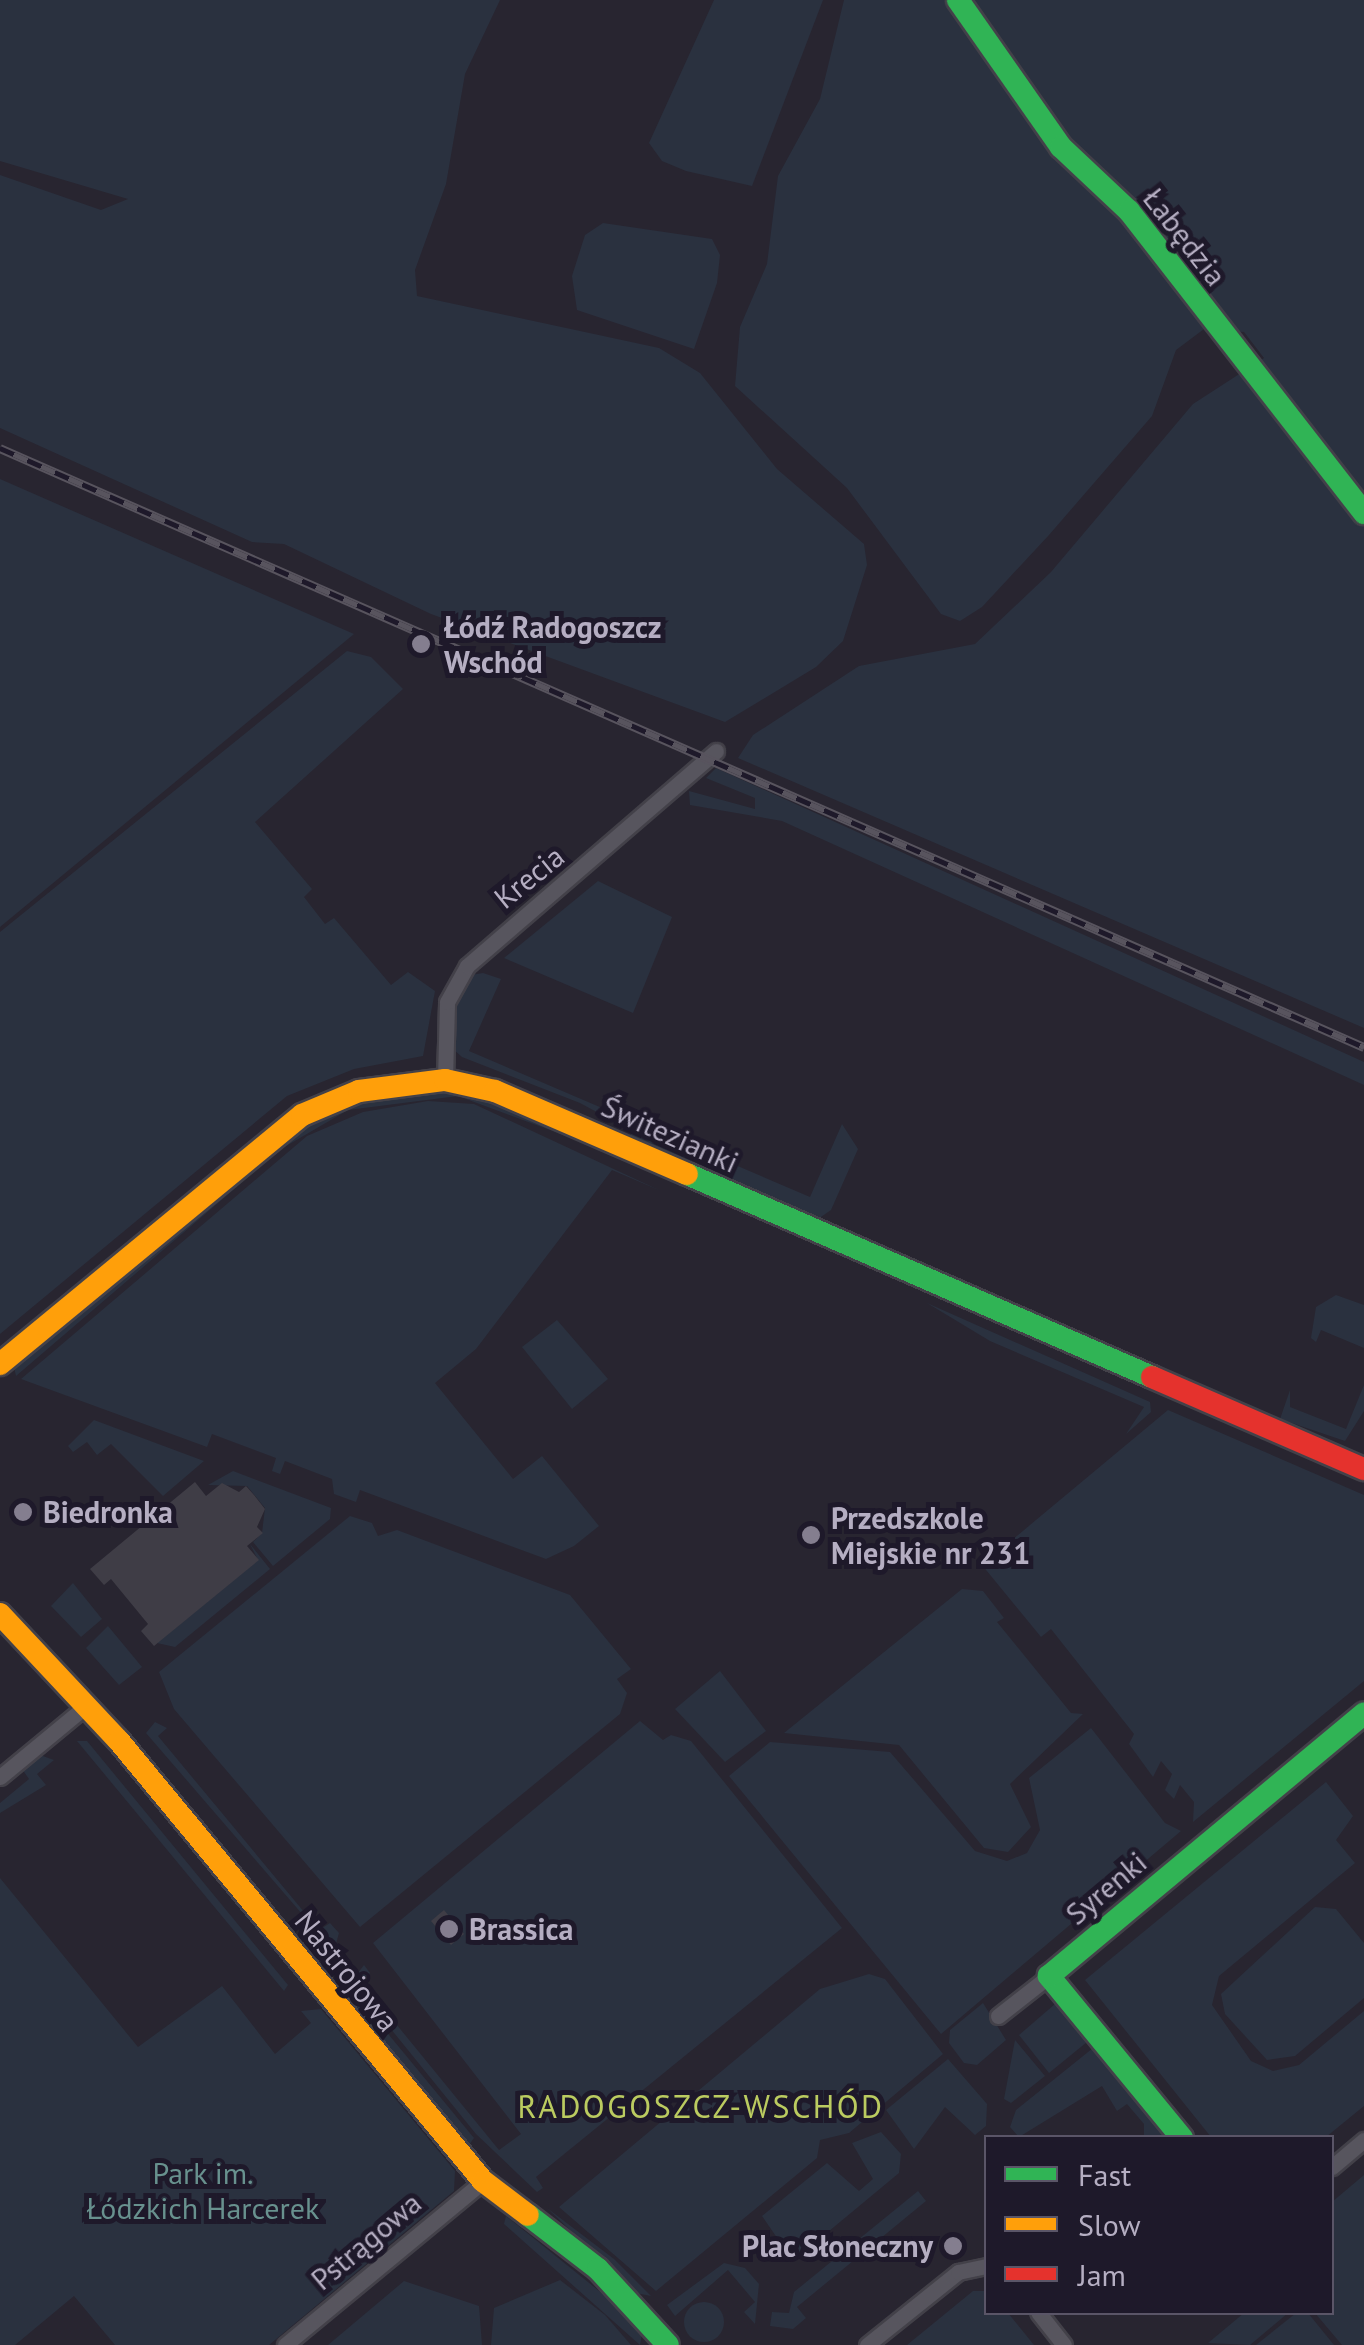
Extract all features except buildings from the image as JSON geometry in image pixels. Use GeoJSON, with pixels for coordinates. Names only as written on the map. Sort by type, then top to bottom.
{"type":"FeatureCollection","features":[{"type":"Feature","properties":{"kind":"street","name":"Łabędzia"},"geometry":{"type":"LineString","coordinates":[[958,0],[1062,147],[1129,211],[1364,513]]}},
{"type":"Feature","properties":{"kind":"street","name":"Krecia"},"geometry":{"type":"LineString","coordinates":[[444,1080],[447,1002],[467,966],[716,751]]}},
{"type":"Feature","properties":{"kind":"street","name":"Świtezianki"},"geometry":{"type":"LineString","coordinates":[[0,1364],[302,1115],[359,1091],[444,1080],[495,1090],[1364,1469]]}},
{"type":"Feature","properties":{"kind":"street","name":"Nastrojowa"},"geometry":{"type":"LineString","coordinates":[[0,1614],[88,1705],[484,2181],[598,2269],[668,2345]]}},
{"type":"Feature","properties":{"kind":"street"},"geometry":{"type":"LineString","coordinates":[[0,1776],[88,1705]]}},
{"type":"Feature","properties":{"kind":"street","name":"Syrenki"},"geometry":{"type":"LineString","coordinates":[[1048,1976],[1364,1714]]}},
{"type":"Feature","properties":{"kind":"street"},"geometry":{"type":"LineString","coordinates":[[998,2016],[1048,1976],[1180,2135]]}},
{"type":"Feature","properties":{"kind":"street"},"geometry":{"type":"LineString","coordinates":[[1334,2165],[1364,2140]]}},
{"type":"Feature","properties":{"kind":"street","name":"Pstrągowa"},"geometry":{"type":"LineString","coordinates":[[285,2345],[484,2181]]}},
{"type":"Feature","properties":{"kind":"street"},"geometry":{"type":"LineString","coordinates":[[867,2345],[958,2272],[984,2266]]}},
{"type":"Feature","properties":{"kind":"street"},"geometry":{"type":"LineString","coordinates":[[1040,2315],[1064,2345]]}},
{"type":"Feature","properties":{"kind":"green space"},"geometry":{"type":"Polygon","coordinates":[[[0,0],[500,0],[465,74],[446,184],[415,270],[417,296],[659,348],[700,373],[777,469],[864,544],[867,565],[843,641],[816,667],[725,722],[431,614],[284,544],[252,542],[0,428],[0,175],[101,210],[128,199],[0,161],[0,0]]]}},
{"type":"Feature","properties":{"kind":"green space"},"geometry":{"type":"Polygon","coordinates":[[[714,0],[823,0],[752,186],[686,171],[662,161],[649,143],[714,0]]]}},
{"type":"Feature","properties":{"kind":"green space"},"geometry":{"type":"Polygon","coordinates":[[[844,0],[1364,0],[1364,1028],[738,758],[753,735],[859,666],[975,644],[1051,572],[1193,404],[1264,358],[1244,332],[1204,329],[1176,350],[1152,416],[1049,535],[982,607],[960,621],[941,614],[847,488],[735,386],[740,327],[767,264],[778,176],[820,99],[844,0]]]}},
{"type":"Feature","properties":{"kind":"green space"},"geometry":{"type":"Polygon","coordinates":[[[603,223],[712,239],[720,255],[717,283],[694,349],[577,310],[572,276],[585,235],[603,223]]]}},
{"type":"Feature","properties":{"kind":"green space"},"geometry":{"type":"Polygon","coordinates":[[[0,479],[354,634],[0,927],[0,479]]]}},
{"type":"Feature","properties":{"kind":"green space"},"geometry":{"type":"Polygon","coordinates":[[[347,651],[371,657],[403,689],[255,822],[312,889],[304,897],[325,924],[334,918],[391,985],[408,972],[435,991],[423,1056],[354,1069],[287,1096],[0,1334],[0,932],[347,651]]]}},
{"type":"Feature","properties":{"kind":"green space"},"geometry":{"type":"Polygon","coordinates":[[[716,768],[1364,1062],[1364,1085],[782,821],[690,805],[689,791],[755,809],[755,798],[706,778],[716,768]]]}},
{"type":"Feature","properties":{"kind":"green space"},"geometry":{"type":"Polygon","coordinates":[[[598,881],[672,917],[633,1013],[504,958],[598,881]]]}},
{"type":"Feature","properties":{"kind":"green space"},"geometry":{"type":"Polygon","coordinates":[[[483,973],[501,979],[469,1051],[810,1197],[842,1124],[858,1149],[831,1210],[818,1219],[630,1138],[632,1131],[580,1103],[462,1057],[453,1049],[456,1008],[471,975],[483,973]]]}},
{"type":"Feature","properties":{"kind":"green space"},"geometry":{"type":"Polygon","coordinates":[[[450,1090],[488,1099],[609,1152],[458,1096],[348,1110],[281,1149],[16,1376],[14,1367],[300,1129],[363,1102],[450,1090]]]}},
{"type":"Feature","properties":{"kind":"green space"},"geometry":{"type":"Polygon","coordinates":[[[428,1101],[474,1104],[661,1191],[612,1170],[476,1349],[435,1383],[513,1479],[542,1456],[599,1526],[574,1546],[546,1559],[360,1490],[356,1502],[334,1494],[332,1479],[285,1461],[280,1474],[272,1471],[276,1458],[212,1434],[207,1447],[21,1379],[307,1136],[363,1112],[428,1101]]]}},
{"type":"Feature","properties":{"kind":"green space"},"geometry":{"type":"Polygon","coordinates":[[[1336,1295],[1364,1305],[1364,1348],[1321,1330],[1316,1342],[1311,1338],[1316,1307],[1336,1295]]]}},
{"type":"Feature","properties":{"kind":"green space"},"geometry":{"type":"Polygon","coordinates":[[[927,1303],[1150,1402],[1151,1412],[1126,1434],[1144,1407],[990,1341],[927,1303]]]}},
{"type":"Feature","properties":{"kind":"green space"},"geometry":{"type":"Polygon","coordinates":[[[557,1320],[608,1379],[572,1409],[522,1347],[557,1320]]]}},
{"type":"Feature","properties":{"kind":"green space"},"geometry":{"type":"Polygon","coordinates":[[[1364,1385],[1364,1411],[1345,1441],[1280,1419],[1290,1390],[1290,1407],[1346,1429],[1364,1385]]]}},
{"type":"Feature","properties":{"kind":"green space"},"geometry":{"type":"Polygon","coordinates":[[[1168,1410],[1364,1495],[1364,1681],[1193,1822],[1194,1802],[1180,1785],[1174,1799],[1165,1790],[1172,1774],[1161,1761],[1153,1777],[1129,1744],[1134,1734],[1051,1629],[1041,1637],[982,1565],[1168,1410]]]}},
{"type":"Feature","properties":{"kind":"green space"},"geometry":{"type":"Polygon","coordinates":[[[94,1420],[204,1461],[163,1496],[111,1444],[97,1455],[87,1442],[73,1452],[68,1446],[94,1420]]]}},
{"type":"Feature","properties":{"kind":"green space"},"geometry":{"type":"Polygon","coordinates":[[[233,1471],[331,1508],[330,1519],[273,1566],[253,1542],[262,1533],[265,1508],[247,1486],[208,1485],[233,1471]]]}},
{"type":"Feature","properties":{"kind":"green space"},"geometry":{"type":"Polygon","coordinates":[[[350,1516],[372,1523],[378,1536],[397,1530],[570,1595],[631,1669],[617,1679],[627,1693],[620,1714],[360,1927],[174,1709],[159,1672],[350,1516]]]}},
{"type":"Feature","properties":{"kind":"green space"},"geometry":{"type":"Polygon","coordinates":[[[250,1544],[270,1569],[175,1647],[157,1643],[258,1560],[250,1544]]]}},
{"type":"Feature","properties":{"kind":"green space"},"geometry":{"type":"Polygon","coordinates":[[[73,1583],[102,1619],[81,1637],[51,1606],[73,1583]]]}},
{"type":"Feature","properties":{"kind":"green space"},"geometry":{"type":"Polygon","coordinates":[[[962,1589],[983,1591],[1004,1618],[997,1622],[1071,1713],[1083,1714],[1010,1784],[1031,1827],[1008,1852],[984,1848],[899,1745],[784,1733],[962,1589]]]}},
{"type":"Feature","properties":{"kind":"green space"},"geometry":{"type":"Polygon","coordinates":[[[108,1626],[142,1667],[119,1685],[86,1648],[108,1626]]]}},
{"type":"Feature","properties":{"kind":"green space"},"geometry":{"type":"Polygon","coordinates":[[[720,1671],[766,1731],[725,1762],[675,1709],[720,1671]]]}},
{"type":"Feature","properties":{"kind":"green space"},"geometry":{"type":"Polygon","coordinates":[[[640,1721],[663,1740],[671,1735],[691,1741],[842,1928],[536,2177],[543,2188],[537,2192],[476,2134],[352,1981],[364,1965],[370,1973],[361,1981],[499,2150],[521,2134],[373,1943],[640,1721]]]}},
{"type":"Feature","properties":{"kind":"green space"},"geometry":{"type":"Polygon","coordinates":[[[155,1722],[167,1728],[158,1736],[319,1930],[330,1923],[339,1933],[334,1951],[146,1733],[155,1722]]]}},
{"type":"Feature","properties":{"kind":"green space"},"geometry":{"type":"Polygon","coordinates":[[[1091,1728],[1165,1823],[1181,1831],[941,2034],[729,1776],[770,1742],[890,1752],[975,1851],[1007,1861],[1027,1853],[1040,1830],[1029,1778],[1091,1728]]]}},
{"type":"Feature","properties":{"kind":"green space"},"geometry":{"type":"Polygon","coordinates":[[[77,1741],[87,1741],[288,1985],[284,1991],[77,1741]]]}},
{"type":"Feature","properties":{"kind":"green space"},"geometry":{"type":"Polygon","coordinates":[[[40,1755],[54,1760],[37,1774],[46,1785],[0,1813],[0,1803],[29,1779],[22,1769],[40,1755]]]}},
{"type":"Feature","properties":{"kind":"green space"},"geometry":{"type":"Polygon","coordinates":[[[1326,1782],[1353,1816],[1336,1840],[1355,1863],[1219,1976],[1212,2005],[1251,2061],[1273,2071],[1299,2065],[1364,2011],[1364,2106],[1328,2135],[1209,2135],[1085,1980],[1326,1782]]]}},
{"type":"Feature","properties":{"kind":"green space","name":"Park im. Łódzkich Harcerek"},"geometry":{"type":"Polygon","coordinates":[[[0,1878],[138,2047],[222,1986],[275,2054],[311,2023],[301,2011],[321,2009],[455,2171],[454,2191],[269,2345],[115,2345],[74,2296],[15,2345],[0,2345],[0,1878]]]}},
{"type":"Feature","properties":{"kind":"green space"},"geometry":{"type":"Polygon","coordinates":[[[1315,1907],[1336,1909],[1364,1943],[1364,1998],[1295,2056],[1267,2060],[1225,2014],[1221,1994],[1315,1907]]]}},
{"type":"Feature","properties":{"kind":"green space"},"geometry":{"type":"Polygon","coordinates":[[[869,1974],[885,1979],[943,2054],[849,2133],[820,2140],[817,2158],[656,2291],[559,2207],[820,1989],[869,1974]]]}},
{"type":"Feature","properties":{"kind":"green space"},"geometry":{"type":"Polygon","coordinates":[[[347,1984],[474,2138],[469,2145],[339,1985],[347,1984]]]}},
{"type":"Feature","properties":{"kind":"green space"},"geometry":{"type":"Polygon","coordinates":[[[983,2003],[1006,2040],[977,2065],[964,2063],[949,2043],[950,2030],[983,2003]]]}},
{"type":"Feature","properties":{"kind":"green space"},"geometry":{"type":"Polygon","coordinates":[[[1055,2004],[1087,2042],[1049,2073],[1019,2035],[1055,2004]]]}},
{"type":"Feature","properties":{"kind":"green space"},"geometry":{"type":"Polygon","coordinates":[[[1015,2040],[1045,2076],[1011,2103],[1004,2099],[1015,2040]]]}},
{"type":"Feature","properties":{"kind":"green space"},"geometry":{"type":"Polygon","coordinates":[[[1093,2048],[1165,2135],[1144,2135],[1144,2124],[1127,2104],[1117,2111],[1102,2086],[1022,2135],[1010,2127],[1016,2110],[1093,2048]]]}},
{"type":"Feature","properties":{"kind":"green space"},"geometry":{"type":"Polygon","coordinates":[[[948,2059],[987,2104],[986,2126],[975,2135],[945,2107],[914,2149],[886,2110],[948,2059]]]}},
{"type":"Feature","properties":{"kind":"green space"},"geometry":{"type":"Polygon","coordinates":[[[881,2132],[901,2154],[899,2173],[793,2261],[762,2216],[827,2163],[859,2191],[873,2179],[852,2143],[881,2132]]]}},
{"type":"Feature","properties":{"kind":"green space"},"geometry":{"type":"Polygon","coordinates":[[[1364,2175],[1364,2345],[1342,2345],[1317,2315],[1334,2315],[1334,2200],[1364,2175]]]}},
{"type":"Feature","properties":{"kind":"green space"},"geometry":{"type":"Polygon","coordinates":[[[918,2191],[926,2201],[797,2307],[806,2318],[793,2329],[770,2326],[772,2312],[789,2313],[794,2292],[918,2191]]]}},
{"type":"Feature","properties":{"kind":"green space"},"geometry":{"type":"Polygon","coordinates":[[[547,2208],[614,2259],[651,2296],[636,2293],[547,2208]]]}},
{"type":"Feature","properties":{"kind":"green space"},"geometry":{"type":"Polygon","coordinates":[[[506,2216],[614,2303],[642,2334],[640,2345],[504,2224],[506,2216]]]}},
{"type":"Feature","properties":{"kind":"green space"},"geometry":{"type":"Polygon","coordinates":[[[724,2263],[745,2268],[759,2284],[755,2324],[744,2312],[755,2302],[728,2270],[675,2316],[667,2305],[724,2263]]]}},
{"type":"Feature","properties":{"kind":"green space"},"geometry":{"type":"Polygon","coordinates":[[[560,2280],[605,2315],[631,2345],[491,2345],[494,2308],[560,2280]]]}},
{"type":"Feature","properties":{"kind":"green space"},"geometry":{"type":"Polygon","coordinates":[[[404,2281],[479,2306],[482,2345],[328,2345],[404,2281]]]}},
{"type":"Feature","properties":{"kind":"green space"},"geometry":{"type":"Polygon","coordinates":[[[973,2291],[984,2291],[984,2315],[1010,2315],[1034,2345],[907,2345],[973,2291]]]}},
{"type":"Feature","properties":{"kind":"green space"},"geometry":{"type":"Polygon","coordinates":[[[704,2302],[718,2308],[724,2322],[718,2336],[704,2342],[690,2336],[684,2322],[690,2308],[704,2302]]]}},
{"type":"Feature","properties":{"kind":"green space"},"geometry":{"type":"Polygon","coordinates":[[[1242,2315],[1286,2315],[1250,2345],[1208,2343],[1242,2315]]]}},
{"type":"Feature","properties":{"kind":"green space"},"geometry":{"type":"Polygon","coordinates":[[[1294,2315],[1310,2315],[1334,2345],[1256,2345],[1294,2315]]]}},
{"type":"Feature","properties":{"kind":"railway"},"geometry":{"type":"LineString","coordinates":[[0,448],[1364,1047]]}},
{"type":"Feature","properties":{"kind":"traffic: fast"},"geometry":{"type":"LineString","coordinates":[[958,0],[1061,147],[1129,211],[1364,513]]}},
{"type":"Feature","properties":{"kind":"traffic: fast"},"geometry":{"type":"LineString","coordinates":[[687,1174],[1152,1377]]}},
{"type":"Feature","properties":{"kind":"traffic: fast"},"geometry":{"type":"LineString","coordinates":[[1180,2135],[1049,1976],[1364,1714]]}},
{"type":"Feature","properties":{"kind":"traffic: fast"},"geometry":{"type":"LineString","coordinates":[[528,2215],[598,2269],[668,2345]]}},
{"type":"Feature","properties":{"kind":"traffic: slow"},"geometry":{"type":"LineString","coordinates":[[0,1364],[302,1115],[359,1091],[445,1080],[495,1091],[687,1174]]}},
{"type":"Feature","properties":{"kind":"traffic: slow"},"geometry":{"type":"LineString","coordinates":[[0,1614],[119,1741],[483,2181],[528,2215]]}},
{"type":"Feature","properties":{"kind":"traffic: jam"},"geometry":{"type":"LineString","coordinates":[[1152,1377],[1364,1469]]}},
{"type":"Feature","properties":{"kind":"place","name":"Łódź Radogoszcz Wschód"},"geometry":{"type":"Point","coordinates":[421,644]}},
{"type":"Feature","properties":{"kind":"place","name":"Biedronka"},"geometry":{"type":"Point","coordinates":[23,1512]}},
{"type":"Feature","properties":{"kind":"place","name":"Przedszkole Miejskie nr 231"},"geometry":{"type":"Point","coordinates":[811,1535]}},
{"type":"Feature","properties":{"kind":"place","name":"Brassica"},"geometry":{"type":"Point","coordinates":[449,1929]}},
{"type":"Feature","properties":{"kind":"place","name":"Plac Słoneczny"},"geometry":{"type":"Point","coordinates":[953,2246]}},
{"type":"Feature","properties":{"kind":"district","name":"RADOGOSZCZ-WSCHÓD"},"geometry":{"type":"Point","coordinates":[701,2106]}}]}
